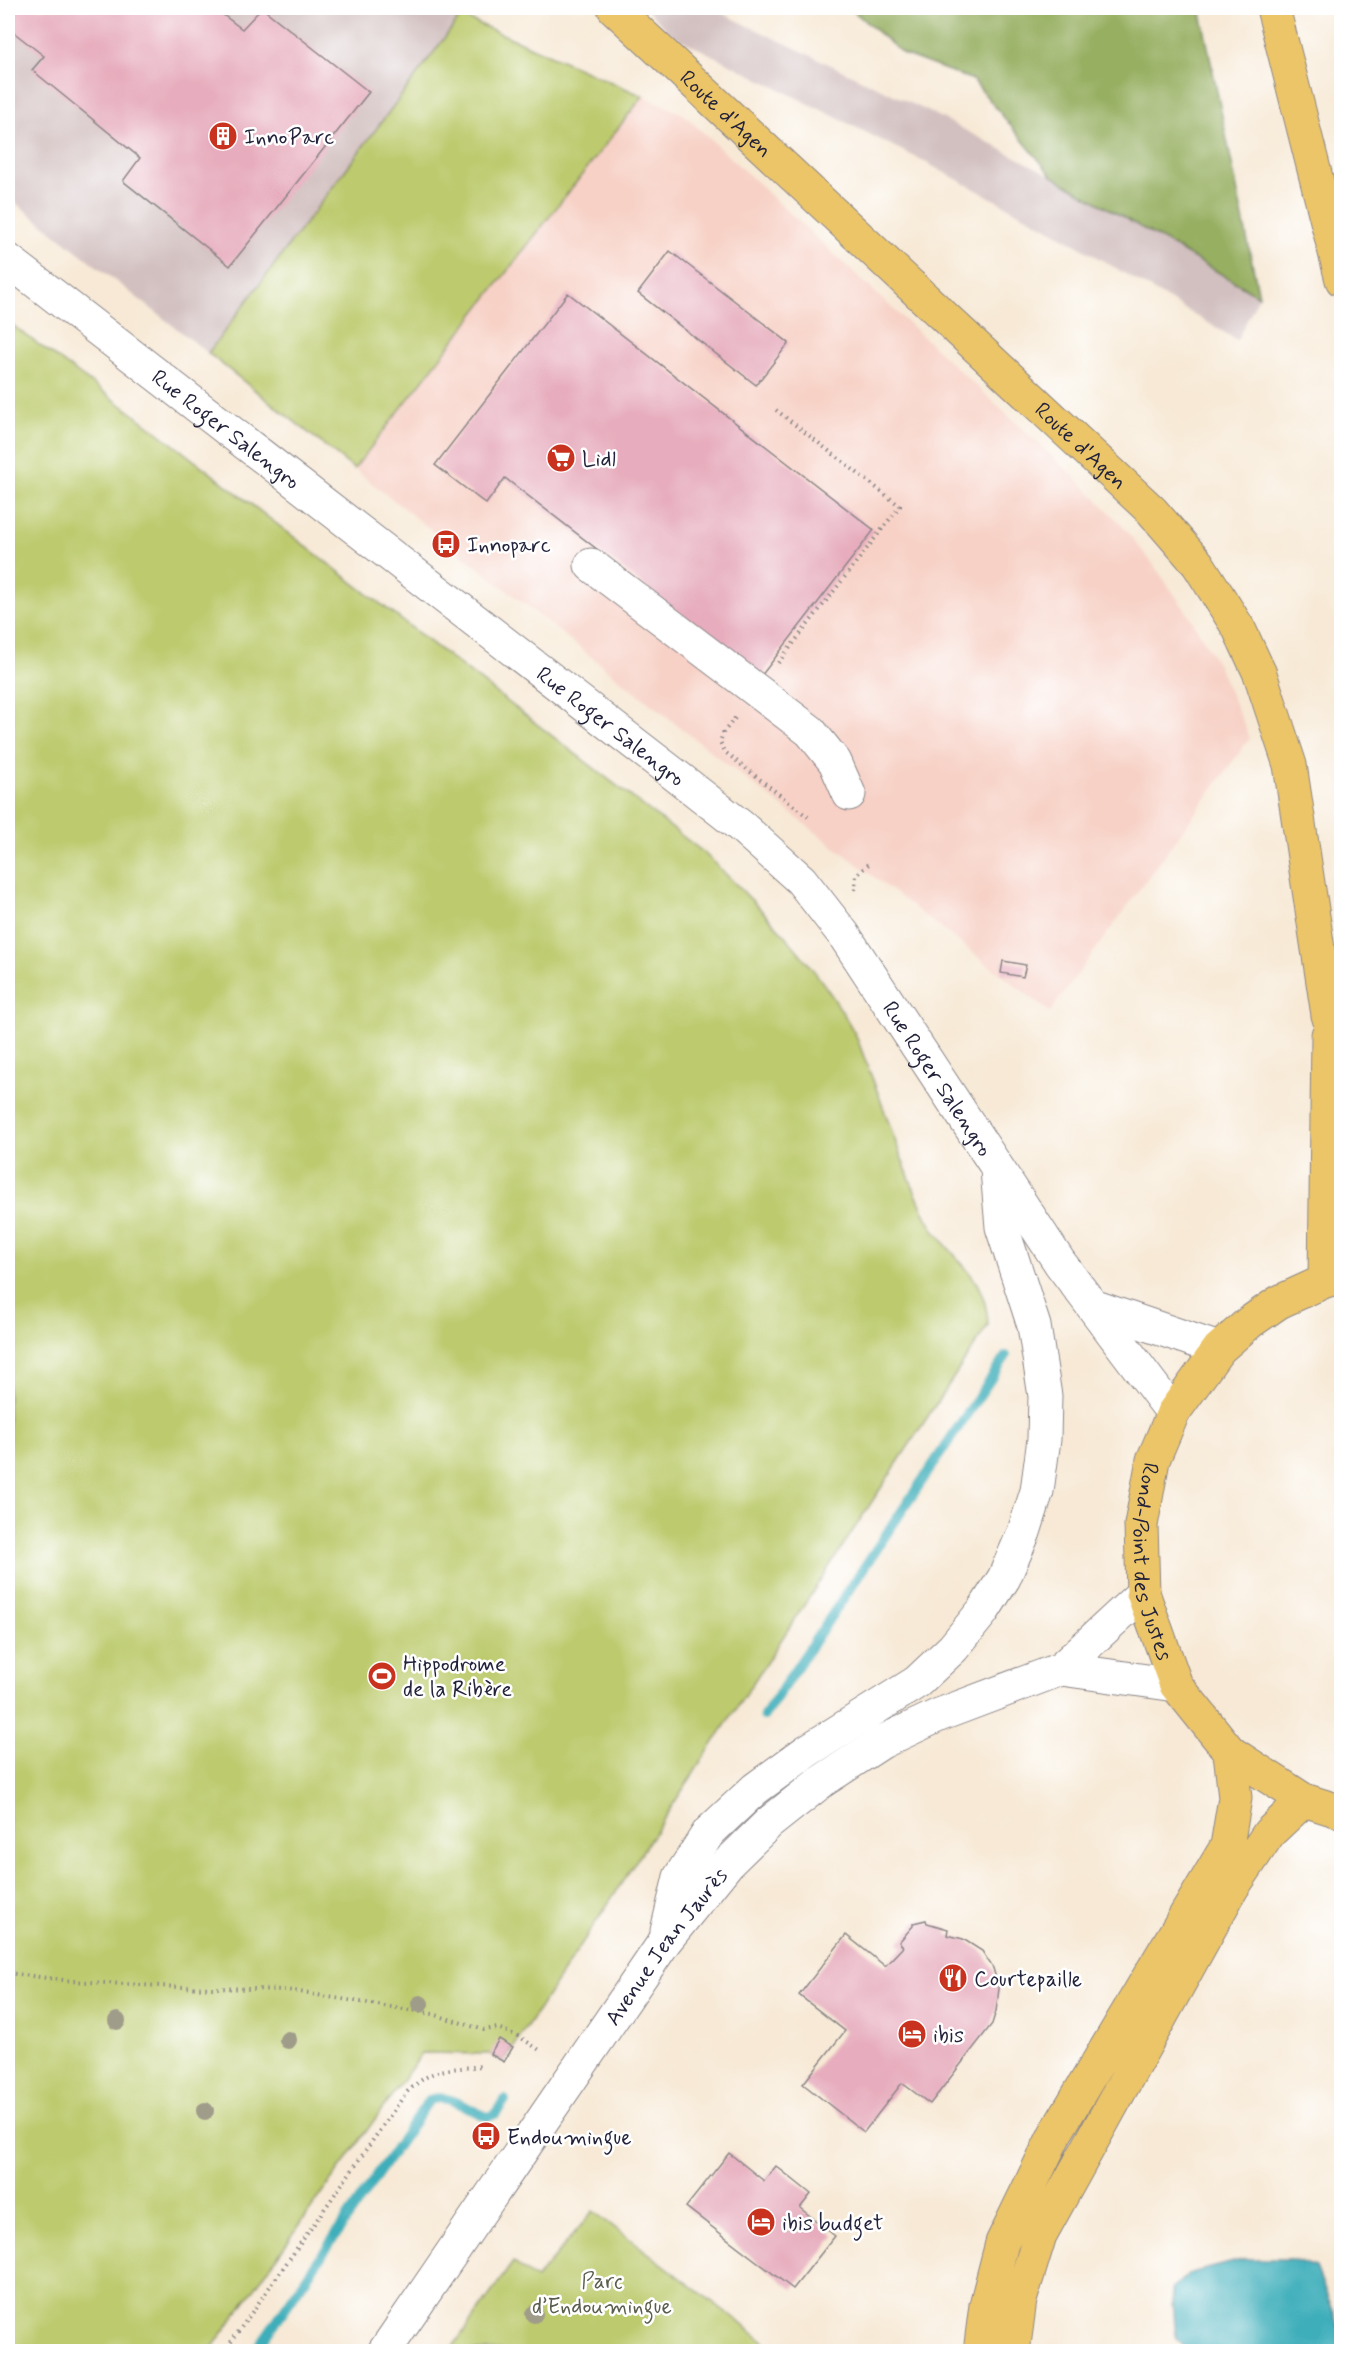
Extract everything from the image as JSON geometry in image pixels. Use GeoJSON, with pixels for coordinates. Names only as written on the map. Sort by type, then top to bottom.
{"type":"FeatureCollection","features":[{"type":"Feature","properties":{"kind":"main road","name":"Route d'Agen"},"geometry":{"type":"LineString","coordinates":[[614,8],[1152,511],[1198,564],[1239,629],[1260,675],[1290,765],[1328,1015],[1341,1060]]}},
{"type":"Feature","properties":{"kind":"main road"},"geometry":{"type":"LineString","coordinates":[[1273,8],[1341,280]]}},
{"type":"Feature","properties":{"kind":"main road","name":"Route d'Agen"},"geometry":{"type":"LineString","coordinates":[[1328,1015],[1333,1279]]}},
{"type":"Feature","properties":{"kind":"main road","name":"Rond-Point des Justes"},"geometry":{"type":"LineString","coordinates":[[1333,1279],[1279,1302],[1219,1348],[1173,1413],[1153,1460],[1141,1525],[1143,1593],[1176,1685],[1230,1752],[1304,1800],[1341,1812]]}},
{"type":"Feature","properties":{"kind":"main road"},"geometry":{"type":"LineString","coordinates":[[980,2352],[986,2305],[1002,2243],[1055,2134],[1227,1846],[1235,1798],[1230,1752]]}},
{"type":"Feature","properties":{"kind":"main road"},"geometry":{"type":"LineString","coordinates":[[1013,2352],[1020,2300],[1040,2235],[1232,1888],[1269,1833],[1304,1800]]}},
{"type":"Feature","properties":{"kind":"street","name":"Rue Roger Salengro"},"geometry":{"type":"LineString","coordinates":[[8,260],[683,781],[742,828],[801,880],[844,935],[1060,1263],[1173,1413]]}},
{"type":"Feature","properties":{"kind":"street"},"geometry":{"type":"LineString","coordinates":[[591,565],[810,731],[836,762],[849,795]]}},
{"type":"Feature","properties":{"kind":"street"},"geometry":{"type":"LineString","coordinates":[[665,1941],[680,1877],[709,1832],[755,1789],[807,1751],[917,1682],[946,1655],[983,1611],[1004,1578],[1024,1532],[1037,1491],[1044,1439],[1045,1396],[1034,1326],[1002,1227],[997,1169]]}},
{"type":"Feature","properties":{"kind":"street"},"geometry":{"type":"LineString","coordinates":[[1094,1306],[1219,1348]]}},
{"type":"Feature","properties":{"kind":"street","name":"Avenue Jean Jaurès"},"geometry":{"type":"LineString","coordinates":[[384,2352],[665,1941],[728,1863],[769,1823],[822,1781],[882,1742],[939,1715],[1061,1669],[1143,1593]]}},
{"type":"Feature","properties":{"kind":"street","name":"Avenue Jean Jaurès"},"geometry":{"type":"LineString","coordinates":[[1061,1669],[1176,1685]]}},
{"type":"Feature","properties":{"kind":"path"},"geometry":{"type":"LineString","coordinates":[[776,410],[900,506],[723,733],[720,742],[725,753],[808,817]]}},
{"type":"Feature","properties":{"kind":"path"},"geometry":{"type":"LineString","coordinates":[[8,1973],[82,1982],[179,1988],[287,1990],[433,2014],[484,2030],[498,2028],[520,2037],[541,2051]]}},
{"type":"Feature","properties":{"kind":"path"},"geometry":{"type":"LineString","coordinates":[[224,2352],[406,2093],[422,2078],[437,2070],[483,2066]]}},
{"type":"Feature","properties":{"kind":"shaded area"},"geometry":{"type":"Polygon","coordinates":[[[8,8],[443,8],[461,16],[208,353],[8,197],[8,8]]]}},
{"type":"Feature","properties":{"kind":"shaded area"},"geometry":{"type":"Polygon","coordinates":[[[645,8],[711,8],[940,117],[1052,176],[1259,296],[1237,340],[1051,230],[921,160],[672,35],[645,8]]]}},
{"type":"Feature","properties":{"kind":"shaded area"},"geometry":{"type":"Polygon","coordinates":[[[643,96],[683,114],[1086,488],[1120,523],[1153,564],[1191,618],[1217,663],[1250,738],[1050,1012],[715,755],[354,469],[643,96]]]}},
{"type":"Feature","properties":{"kind":"green space"},"geometry":{"type":"Polygon","coordinates":[[[850,8],[1200,8],[1259,296],[1052,176],[973,80],[903,54],[850,8]]]}},
{"type":"Feature","properties":{"kind":"green space"},"geometry":{"type":"Polygon","coordinates":[[[461,16],[643,96],[354,469],[208,353],[461,16]]]}},
{"type":"Feature","properties":{"kind":"green space","name":"Hippodrome de la Ribère"},"geometry":{"type":"Polygon","coordinates":[[[8,322],[143,421],[703,852],[745,893],[805,959],[839,1006],[854,1032],[918,1200],[936,1232],[974,1278],[986,1306],[988,1325],[504,2062],[490,2054],[422,2053],[210,2351],[8,2351],[8,322]]]}},
{"type":"Feature","properties":{"kind":"green space","name":"Parc d’Endoumingue"},"geometry":{"type":"Polygon","coordinates":[[[593,2211],[777,2351],[450,2351],[513,2262],[536,2279],[593,2211]]]}},
{"type":"Feature","properties":{"kind":"water"},"geometry":{"type":"Polygon","coordinates":[[[1245,2259],[1292,2259],[1316,2267],[1341,2331],[1341,2351],[1188,2351],[1176,2338],[1172,2289],[1188,2274],[1245,2259]]]}},
{"type":"Feature","properties":{"kind":"building","name":"InnoParc"},"geometry":{"type":"Polygon","coordinates":[[[8,8],[214,8],[242,29],[262,8],[369,92],[230,266],[123,181],[140,158],[32,70],[44,56],[8,28],[8,8]]]}},
{"type":"Feature","properties":{"kind":"building"},"geometry":{"type":"Polygon","coordinates":[[[670,251],[789,343],[756,385],[638,293],[670,251]]]}},
{"type":"Feature","properties":{"kind":"building"},"geometry":{"type":"Polygon","coordinates":[[[568,293],[874,530],[761,676],[505,478],[486,504],[435,465],[568,293]]]}},
{"type":"Feature","properties":{"kind":"building"},"geometry":{"type":"Polygon","coordinates":[[[1003,961],[1026,965],[1023,977],[1001,973],[1003,961]]]}},
{"type":"Feature","properties":{"kind":"building","name":"ibis"},"geometry":{"type":"Polygon","coordinates":[[[926,1920],[927,1923],[948,1929],[947,1935],[963,1939],[982,1951],[993,1968],[999,1989],[996,2011],[992,2024],[930,2104],[902,2083],[864,2132],[803,2084],[845,2031],[799,1995],[846,1935],[885,1966],[903,1947],[899,1942],[913,1923],[926,1920]]]}},
{"type":"Feature","properties":{"kind":"building"},"geometry":{"type":"Polygon","coordinates":[[[499,2039],[513,2047],[504,2062],[490,2054],[499,2039]]]}},
{"type":"Feature","properties":{"kind":"building","name":"ibis budget"},"geometry":{"type":"Polygon","coordinates":[[[729,2153],[764,2181],[776,2166],[811,2194],[800,2208],[835,2236],[793,2289],[686,2207],[729,2153]]]}},
{"type":"Feature","properties":{"kind":"waterway"},"geometry":{"type":"LineString","coordinates":[[764,1716],[1006,1356]]}},
{"type":"Feature","properties":{"kind":"waterway"},"geometry":{"type":"LineString","coordinates":[[255,2352],[429,2100],[437,2098],[452,2100],[488,2117],[495,2114],[505,2100]]}},
{"type":"Feature","properties":{"kind":"place","name":"InnoParc"},"geometry":{"type":"Point","coordinates":[223,136]}},
{"type":"Feature","properties":{"kind":"place","name":"Lidl"},"geometry":{"type":"Point","coordinates":[561,458]}},
{"type":"Feature","properties":{"kind":"place","name":"Innoparc"},"geometry":{"type":"Point","coordinates":[446,544]}},
{"type":"Feature","properties":{"kind":"place","name":"Hippodrome de la Ribère"},"geometry":{"type":"Point","coordinates":[382,1676]}},
{"type":"Feature","properties":{"kind":"place","name":"Courtepaille"},"geometry":{"type":"Point","coordinates":[953,1978]}},
{"type":"Feature","properties":{"kind":"place","name":"ibis"},"geometry":{"type":"Point","coordinates":[912,2034]}},
{"type":"Feature","properties":{"kind":"place","name":"Endoumingue"},"geometry":{"type":"Point","coordinates":[486,2136]}},
{"type":"Feature","properties":{"kind":"place","name":"ibis budget"},"geometry":{"type":"Point","coordinates":[761,2222]}}]}
